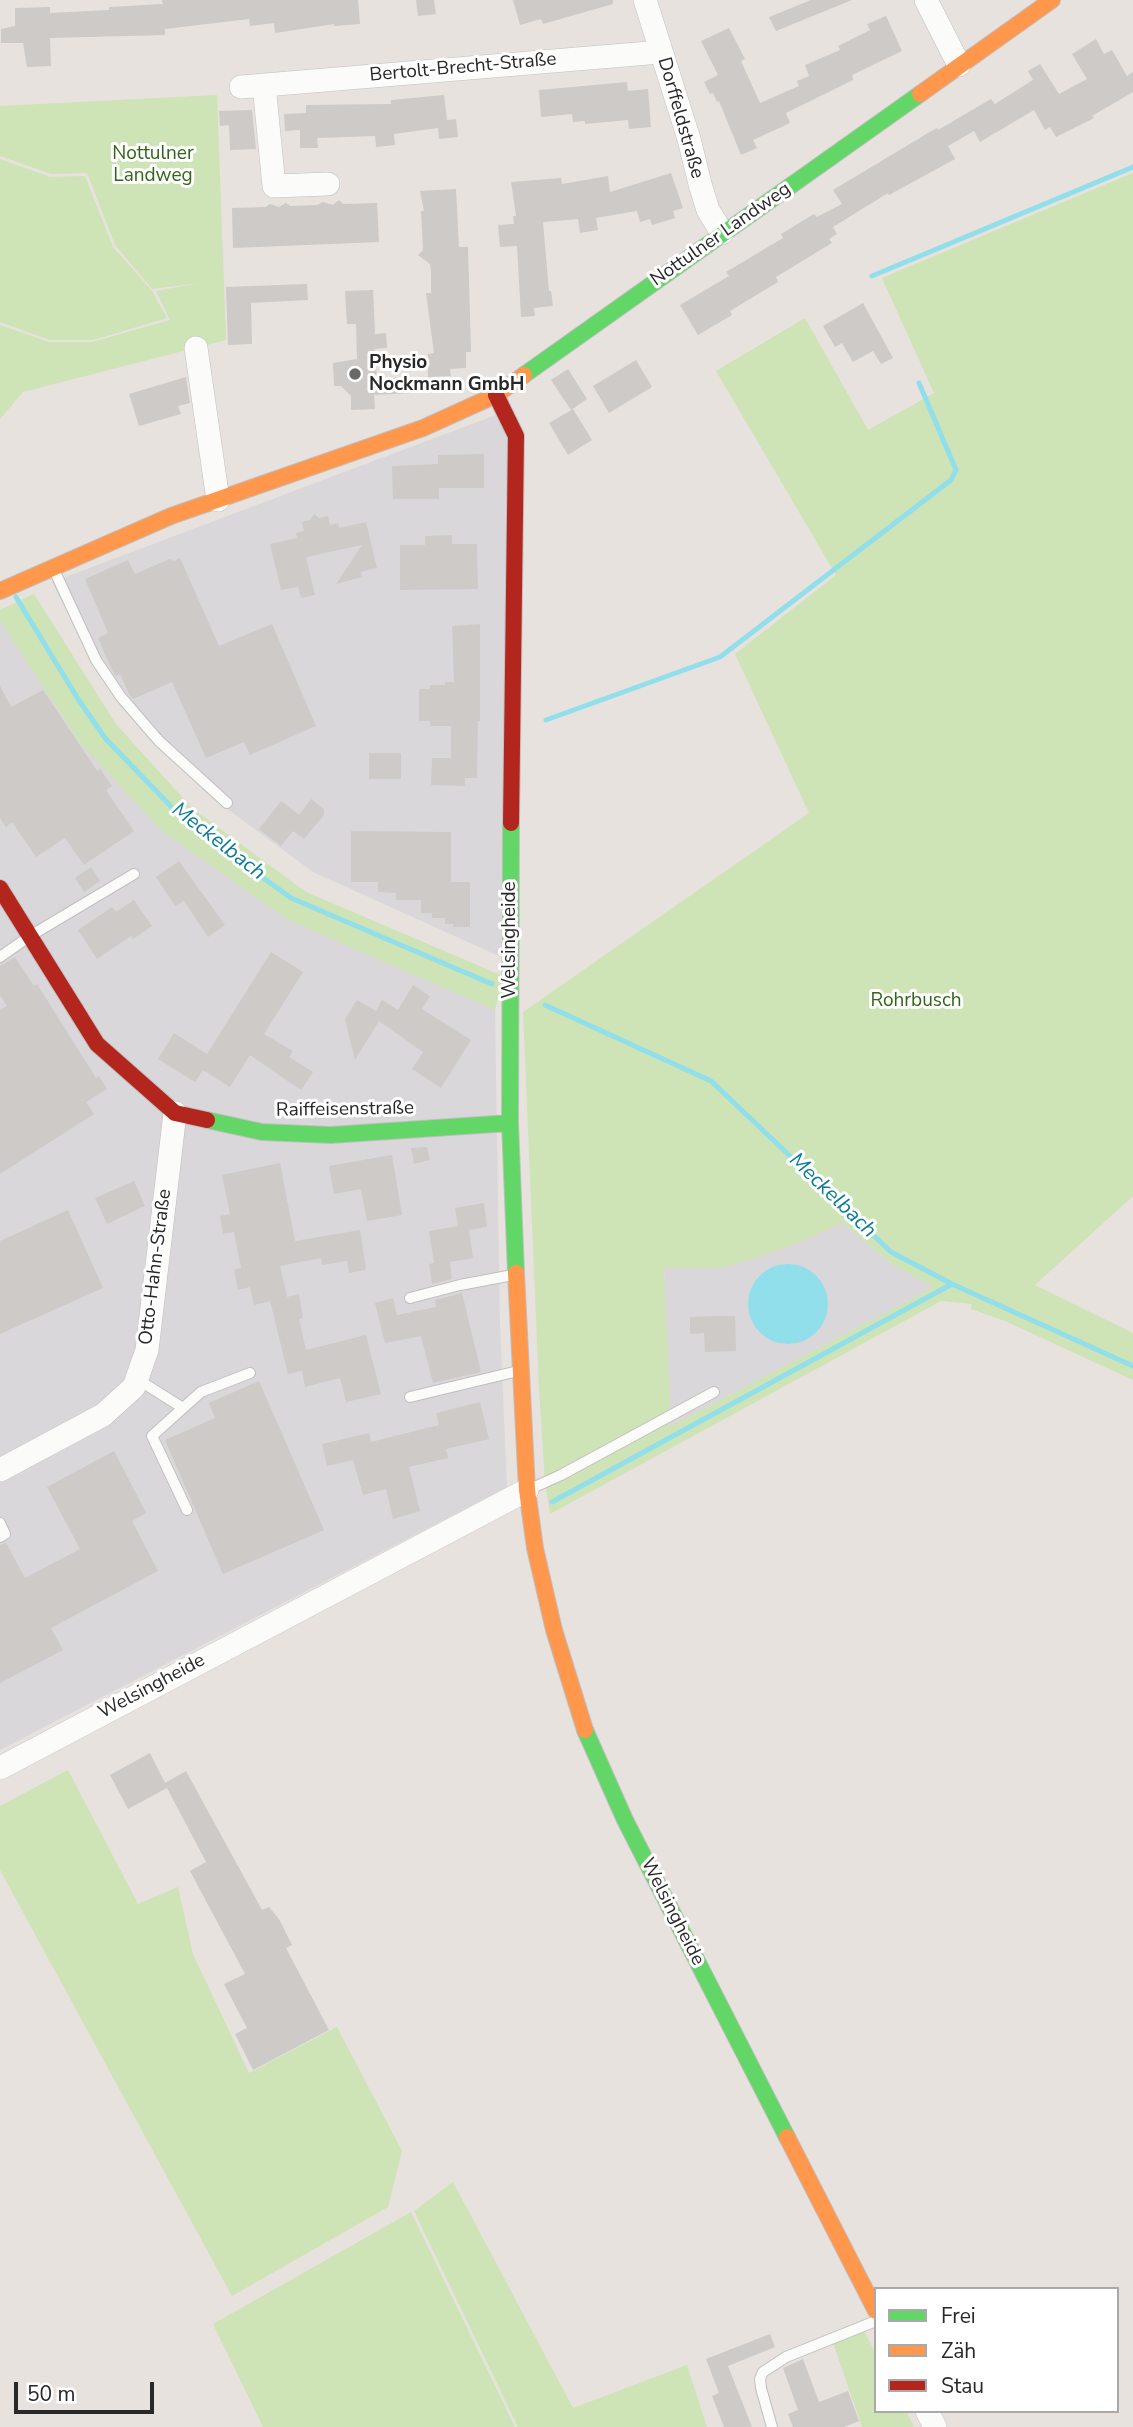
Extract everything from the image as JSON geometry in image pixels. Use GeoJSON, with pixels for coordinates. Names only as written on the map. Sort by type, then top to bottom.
{"type":"FeatureCollection","features":[{"type":"Feature","properties":{"kind":"street","name":"Dorffeldstraße"},"geometry":{"type":"LineString","coordinates":[[645,0],[689,139],[699,184],[708,210],[722,233]]}},
{"type":"Feature","properties":{"kind":"street"},"geometry":{"type":"LineString","coordinates":[[926,0],[959,65]]}},
{"type":"Feature","properties":{"kind":"street","name":"Nottulner Landweg"},"geometry":{"type":"LineString","coordinates":[[0,591],[171,516],[423,428],[496,395],[1052,0]]}},
{"type":"Feature","properties":{"kind":"street","name":"Bertolt-Brecht-Straße"},"geometry":{"type":"LineString","coordinates":[[241,87],[661,52]]}},
{"type":"Feature","properties":{"kind":"street"},"geometry":{"type":"LineString","coordinates":[[264,85],[274,186],[328,184]]}},
{"type":"Feature","properties":{"kind":"street"},"geometry":{"type":"LineString","coordinates":[[196,348],[218,500]]}},
{"type":"Feature","properties":{"kind":"street","name":"Welsingheide"},"geometry":{"type":"LineString","coordinates":[[496,395],[516,436],[509,961],[510,1124],[527,1490],[535,1548],[547,1605],[585,1730],[625,1820],[874,2307]]}},
{"type":"Feature","properties":{"kind":"street","name":"Raiffeisenstraße"},"geometry":{"type":"LineString","coordinates":[[2,897],[30,936],[97,1044],[175,1113],[262,1132],[331,1135],[510,1124]]}},
{"type":"Feature","properties":{"kind":"street","name":"Otto-Hahn-Straße"},"geometry":{"type":"LineString","coordinates":[[0,1470],[103,1415],[134,1387],[147,1350],[175,1113]]}},
{"type":"Feature","properties":{"kind":"street","name":"Welsingheide"},"geometry":{"type":"LineString","coordinates":[[0,1768],[527,1490]]}},
{"type":"Feature","properties":{"kind":"lane"},"geometry":{"type":"LineString","coordinates":[[52,566],[96,660],[121,696],[159,741],[227,803]]}},
{"type":"Feature","properties":{"kind":"lane"},"geometry":{"type":"LineString","coordinates":[[0,957],[134,874]]}},
{"type":"Feature","properties":{"kind":"lane"},"geometry":{"type":"LineString","coordinates":[[410,1298],[518,1274]]}},
{"type":"Feature","properties":{"kind":"lane"},"geometry":{"type":"LineString","coordinates":[[410,1397],[520,1371]]}},
{"type":"Feature","properties":{"kind":"lane"},"geometry":{"type":"LineString","coordinates":[[187,1510],[152,1436],[201,1392],[250,1373]]}},
{"type":"Feature","properties":{"kind":"lane"},"geometry":{"type":"LineString","coordinates":[[137,1379],[183,1408]]}},
{"type":"Feature","properties":{"kind":"lane","name":"Welsingheide"},"geometry":{"type":"LineString","coordinates":[[527,1490],[561,1475],[714,1392]]}},
{"type":"Feature","properties":{"kind":"lane"},"geometry":{"type":"LineString","coordinates":[[0,1524],[5,1534],[0,1537]]}},
{"type":"Feature","properties":{"kind":"lane"},"geometry":{"type":"LineString","coordinates":[[772,2427],[761,2388],[760,2379],[763,2372],[786,2357],[874,2321]]}},
{"type":"Feature","properties":{"kind":"shaded area"},"geometry":{"type":"Polygon","coordinates":[[[509,410],[501,957],[313,872],[207,794],[132,712],[67,611],[52,582],[509,410]]]}},
{"type":"Feature","properties":{"kind":"shaded area"},"geometry":{"type":"Polygon","coordinates":[[[0,621],[80,743],[288,920],[495,1010],[500,1324],[507,1487],[0,1750],[0,621]]]}},
{"type":"Feature","properties":{"kind":"shaded area"},"geometry":{"type":"Polygon","coordinates":[[[843,1223],[890,1263],[934,1287],[670,1427],[664,1267],[671,1268],[787,1247],[843,1223]]]}},
{"type":"Feature","properties":{"kind":"green space","name":"Nottulner Landweg"},"geometry":{"type":"Polygon","coordinates":[[[217,95],[226,340],[23,392],[0,419],[0,325],[49,342],[92,342],[170,320],[156,291],[200,283],[152,289],[115,245],[87,173],[51,174],[0,156],[0,106],[217,95]]]}},
{"type":"Feature","properties":{"kind":"green space"},"geometry":{"type":"Polygon","coordinates":[[[0,159],[50,177],[85,176],[113,247],[152,291],[167,318],[93,340],[50,340],[0,322],[0,159]]]}},
{"type":"Feature","properties":{"kind":"green space","name":"Rohrbusch"},"geometry":{"type":"Polygon","coordinates":[[[1133,173],[1133,1196],[1035,1285],[1133,1333],[1133,1380],[1005,1321],[971,1309],[972,1304],[941,1301],[550,1514],[545,1482],[539,1389],[523,1012],[809,813],[735,654],[836,575],[716,371],[805,318],[868,430],[934,393],[882,278],[1133,173]],[[843,1223],[787,1247],[723,1268],[664,1268],[671,1426],[934,1287],[890,1263],[843,1223]]]}},
{"type":"Feature","properties":{"kind":"green space"},"geometry":{"type":"Polygon","coordinates":[[[34,594],[116,724],[192,808],[306,892],[503,976],[495,1010],[288,920],[162,831],[80,743],[0,621],[0,610],[34,594]]]}},
{"type":"Feature","properties":{"kind":"green space"},"geometry":{"type":"Polygon","coordinates":[[[68,1770],[138,1904],[178,1887],[193,1954],[249,2073],[337,2027],[402,2151],[388,2207],[232,2296],[0,1870],[0,1806],[68,1770]]]}},
{"type":"Feature","properties":{"kind":"green space"},"geometry":{"type":"Polygon","coordinates":[[[453,2182],[573,2408],[687,2365],[707,2427],[518,2427],[414,2211],[453,2182]]]}},
{"type":"Feature","properties":{"kind":"green space"},"geometry":{"type":"Polygon","coordinates":[[[411,2212],[515,2427],[263,2427],[213,2324],[411,2212]]]}},
{"type":"Feature","properties":{"kind":"green space"},"geometry":{"type":"Polygon","coordinates":[[[862,2327],[874,2350],[874,2413],[907,2413],[914,2427],[862,2427],[832,2340],[862,2327]]]}},
{"type":"Feature","properties":{"kind":"water"},"geometry":{"type":"Polygon","coordinates":[[[788,1264],[803,1267],[816,1276],[825,1289],[828,1304],[825,1319],[816,1332],[803,1341],[788,1344],[773,1341],[760,1332],[751,1319],[748,1304],[751,1289],[760,1276],[773,1267],[788,1264]]]}},
{"type":"Feature","properties":{"kind":"building"},"geometry":{"type":"Polygon","coordinates":[[[162,0],[358,0],[360,24],[334,24],[275,33],[274,23],[250,26],[249,19],[165,29],[165,35],[50,38],[51,66],[27,67],[23,43],[1,43],[1,29],[15,26],[15,8],[50,7],[50,13],[109,10],[109,7],[163,4],[162,0]]]}},
{"type":"Feature","properties":{"kind":"building"},"geometry":{"type":"Polygon","coordinates":[[[416,0],[434,0],[436,14],[418,16],[416,0]]]}},
{"type":"Feature","properties":{"kind":"building"},"geometry":{"type":"Polygon","coordinates":[[[513,0],[613,0],[613,4],[543,24],[541,19],[520,25],[513,0]]]}},
{"type":"Feature","properties":{"kind":"building"},"geometry":{"type":"Polygon","coordinates":[[[811,0],[852,0],[776,31],[769,17],[811,0]]]}},
{"type":"Feature","properties":{"kind":"building"},"geometry":{"type":"Polygon","coordinates":[[[886,16],[902,51],[852,75],[853,80],[786,113],[790,123],[753,140],[757,148],[741,155],[719,101],[717,102],[713,93],[710,94],[704,82],[718,75],[701,41],[729,28],[745,59],[741,61],[760,103],[799,86],[797,81],[809,76],[805,65],[840,50],[838,46],[870,30],[867,24],[886,16]]]}},
{"type":"Feature","properties":{"kind":"building"},"geometry":{"type":"Polygon","coordinates":[[[1096,39],[1104,54],[1112,50],[1127,76],[1133,72],[1133,92],[1092,116],[1094,118],[1056,137],[1050,127],[1045,130],[1034,110],[980,142],[974,131],[948,146],[955,159],[889,195],[888,193],[833,227],[837,234],[829,239],[832,243],[776,277],[778,282],[730,311],[732,315],[698,335],[680,305],[729,276],[726,272],[783,238],[781,234],[814,214],[817,217],[842,204],[833,190],[991,99],[995,104],[1033,80],[1028,71],[1040,64],[1059,94],[1087,79],[1072,54],[1096,39]]]}},
{"type":"Feature","properties":{"kind":"building"},"geometry":{"type":"Polygon","coordinates":[[[627,82],[628,91],[648,89],[651,127],[629,129],[628,120],[585,124],[585,121],[573,122],[572,114],[541,117],[539,90],[627,82]]]}},
{"type":"Feature","properties":{"kind":"building"},"geometry":{"type":"Polygon","coordinates":[[[444,95],[447,120],[456,119],[458,137],[439,139],[438,128],[394,134],[395,145],[376,147],[375,136],[317,138],[318,148],[300,148],[300,130],[285,131],[284,114],[306,113],[306,105],[391,104],[391,100],[444,95]]]}},
{"type":"Feature","properties":{"kind":"building"},"geometry":{"type":"Polygon","coordinates":[[[252,110],[256,149],[230,150],[229,125],[220,126],[219,111],[252,110]]]}},
{"type":"Feature","properties":{"kind":"building"},"geometry":{"type":"Polygon","coordinates":[[[671,173],[683,208],[673,211],[675,218],[652,225],[650,219],[640,222],[637,211],[596,218],[598,230],[580,233],[578,219],[543,222],[549,291],[553,306],[534,308],[535,316],[521,317],[517,246],[500,247],[498,225],[514,224],[513,216],[516,216],[511,182],[561,178],[562,184],[608,176],[610,192],[671,173]]]}},
{"type":"Feature","properties":{"kind":"building"},"geometry":{"type":"Polygon","coordinates":[[[456,189],[459,247],[468,247],[471,352],[466,352],[466,368],[450,369],[451,376],[428,377],[428,354],[434,353],[426,293],[431,293],[431,271],[430,264],[418,255],[423,250],[421,211],[424,211],[420,191],[456,189]]]}},
{"type":"Feature","properties":{"kind":"building"},"geometry":{"type":"Polygon","coordinates":[[[339,200],[343,204],[377,203],[379,242],[233,248],[232,208],[266,207],[270,204],[279,207],[286,203],[290,206],[317,205],[323,202],[333,205],[339,200]]]}},
{"type":"Feature","properties":{"kind":"building"},"geometry":{"type":"Polygon","coordinates":[[[307,284],[308,300],[251,303],[252,344],[228,345],[226,287],[307,284]]]}},
{"type":"Feature","properties":{"kind":"building"},"geometry":{"type":"Polygon","coordinates":[[[373,290],[375,334],[386,333],[387,348],[375,349],[377,379],[412,377],[413,393],[374,395],[375,409],[351,410],[351,396],[341,386],[334,386],[333,363],[357,359],[356,324],[347,324],[345,291],[373,290]]]}},
{"type":"Feature","properties":{"kind":"building"},"geometry":{"type":"Polygon","coordinates":[[[863,303],[893,358],[881,364],[873,351],[853,362],[842,343],[835,347],[823,326],[863,303]]]}},
{"type":"Feature","properties":{"kind":"building"},"geometry":{"type":"Polygon","coordinates":[[[636,360],[652,387],[609,413],[593,386],[636,360]]]}},
{"type":"Feature","properties":{"kind":"building"},"geometry":{"type":"Polygon","coordinates":[[[568,369],[587,399],[571,410],[551,380],[568,369]]]}},
{"type":"Feature","properties":{"kind":"building"},"geometry":{"type":"Polygon","coordinates":[[[186,377],[190,403],[178,406],[181,414],[139,426],[129,394],[186,377]]]}},
{"type":"Feature","properties":{"kind":"building"},"geometry":{"type":"Polygon","coordinates":[[[573,409],[592,440],[568,455],[549,423],[573,409]]]}},
{"type":"Feature","properties":{"kind":"building"},"geometry":{"type":"Polygon","coordinates":[[[484,454],[484,488],[439,488],[439,499],[393,499],[392,466],[438,464],[438,455],[484,454]]]}},
{"type":"Feature","properties":{"kind":"building"},"geometry":{"type":"Polygon","coordinates":[[[314,514],[319,518],[328,516],[330,525],[338,523],[339,528],[366,522],[377,568],[361,572],[362,577],[336,584],[362,545],[306,557],[315,595],[301,598],[298,587],[281,590],[270,544],[297,538],[296,533],[304,531],[302,522],[310,520],[314,514]]]}},
{"type":"Feature","properties":{"kind":"building"},"geometry":{"type":"Polygon","coordinates":[[[452,535],[452,544],[477,544],[478,589],[400,590],[400,545],[425,545],[425,536],[452,535]]]}},
{"type":"Feature","properties":{"kind":"building"},"geometry":{"type":"Polygon","coordinates":[[[180,558],[219,646],[272,624],[316,726],[250,755],[244,742],[206,758],[172,682],[133,699],[120,674],[116,676],[112,670],[98,638],[108,633],[85,579],[128,560],[135,574],[170,559],[174,561],[180,558]]]}},
{"type":"Feature","properties":{"kind":"building"},"geometry":{"type":"Polygon","coordinates":[[[480,624],[477,778],[465,778],[465,786],[431,785],[432,758],[451,758],[451,726],[430,726],[430,721],[419,721],[419,689],[430,689],[430,685],[454,682],[452,626],[480,624]]]}},
{"type":"Feature","properties":{"kind":"building"},"geometry":{"type":"Polygon","coordinates":[[[0,686],[11,707],[43,690],[97,771],[100,769],[112,786],[106,790],[134,831],[84,865],[65,838],[36,857],[12,822],[6,827],[0,818],[0,686]]]}},
{"type":"Feature","properties":{"kind":"building"},"geometry":{"type":"Polygon","coordinates":[[[369,753],[401,753],[401,779],[369,779],[369,753]]]}},
{"type":"Feature","properties":{"kind":"building"},"geometry":{"type":"Polygon","coordinates":[[[311,799],[324,809],[324,815],[304,839],[293,831],[281,846],[259,829],[281,801],[299,815],[311,799]]]}},
{"type":"Feature","properties":{"kind":"building"},"geometry":{"type":"Polygon","coordinates":[[[351,831],[451,832],[451,882],[470,882],[470,927],[453,927],[453,924],[445,924],[445,918],[432,918],[432,913],[421,913],[421,900],[396,900],[396,893],[378,892],[378,882],[351,882],[351,831]]]}},
{"type":"Feature","properties":{"kind":"building"},"geometry":{"type":"Polygon","coordinates":[[[179,861],[225,925],[208,937],[184,901],[175,906],[156,877],[179,861]]]}},
{"type":"Feature","properties":{"kind":"building"},"geometry":{"type":"Polygon","coordinates":[[[91,867],[100,881],[84,892],[75,878],[91,867]]]}},
{"type":"Feature","properties":{"kind":"building"},"geometry":{"type":"Polygon","coordinates":[[[134,900],[152,926],[133,939],[131,936],[97,959],[78,930],[112,907],[116,912],[134,900]]]}},
{"type":"Feature","properties":{"kind":"building"},"geometry":{"type":"Polygon","coordinates":[[[271,952],[303,972],[264,1034],[293,1051],[289,1057],[313,1072],[301,1090],[250,1055],[230,1087],[203,1070],[195,1082],[158,1059],[174,1033],[207,1054],[271,952]]]}},
{"type":"Feature","properties":{"kind":"building"},"geometry":{"type":"Polygon","coordinates":[[[15,957],[34,986],[37,984],[96,1078],[99,1076],[107,1089],[86,1102],[94,1114],[0,1174],[0,1010],[7,1006],[0,995],[0,966],[15,957]]]}},
{"type":"Feature","properties":{"kind":"building"},"geometry":{"type":"Polygon","coordinates":[[[413,985],[430,996],[422,1009],[471,1040],[441,1088],[412,1069],[423,1052],[379,1021],[355,1060],[345,1019],[357,1000],[376,1011],[382,1000],[398,1010],[413,985]]]}},
{"type":"Feature","properties":{"kind":"building"},"geometry":{"type":"Polygon","coordinates":[[[427,1147],[430,1160],[414,1164],[411,1148],[427,1147]]]}},
{"type":"Feature","properties":{"kind":"building"},"geometry":{"type":"Polygon","coordinates":[[[392,1155],[402,1215],[367,1221],[361,1189],[334,1194],[329,1166],[392,1155]]]}},
{"type":"Feature","properties":{"kind":"building"},"geometry":{"type":"Polygon","coordinates":[[[280,1163],[295,1241],[360,1230],[366,1270],[349,1273],[347,1261],[322,1265],[321,1258],[280,1266],[287,1297],[299,1294],[303,1318],[299,1319],[306,1350],[366,1335],[381,1394],[346,1402],[340,1378],[305,1387],[302,1371],[288,1374],[270,1301],[254,1305],[250,1287],[238,1290],[234,1270],[241,1268],[234,1232],[223,1234],[220,1216],[230,1214],[222,1175],[280,1163]]]}},
{"type":"Feature","properties":{"kind":"building"},"geometry":{"type":"Polygon","coordinates":[[[134,1181],[145,1206],[107,1224],[95,1198],[134,1181]]]}},
{"type":"Feature","properties":{"kind":"building"},"geometry":{"type":"Polygon","coordinates":[[[484,1203],[487,1227],[469,1230],[473,1258],[450,1262],[452,1279],[432,1284],[429,1264],[434,1263],[429,1231],[458,1226],[455,1208],[484,1203]]]}},
{"type":"Feature","properties":{"kind":"building"},"geometry":{"type":"Polygon","coordinates":[[[68,1210],[103,1288],[0,1334],[0,1241],[68,1210]]]}},
{"type":"Feature","properties":{"kind":"building"},"geometry":{"type":"Polygon","coordinates":[[[462,1293],[481,1372],[433,1383],[421,1336],[385,1343],[375,1303],[393,1298],[397,1315],[436,1307],[435,1300],[462,1293]]]}},
{"type":"Feature","properties":{"kind":"building"},"geometry":{"type":"Polygon","coordinates":[[[735,1316],[736,1351],[705,1352],[704,1333],[690,1334],[690,1317],[735,1316]]]}},
{"type":"Feature","properties":{"kind":"building"},"geometry":{"type":"Polygon","coordinates":[[[259,1381],[324,1530],[223,1574],[165,1440],[215,1418],[209,1403],[259,1381]]]}},
{"type":"Feature","properties":{"kind":"building"},"geometry":{"type":"Polygon","coordinates":[[[480,1402],[489,1439],[446,1449],[448,1458],[409,1467],[420,1511],[393,1519],[386,1489],[363,1495],[353,1460],[327,1466],[322,1444],[369,1433],[371,1442],[439,1425],[436,1413],[480,1402]]]}},
{"type":"Feature","properties":{"kind":"building"},"geometry":{"type":"Polygon","coordinates":[[[114,1451],[146,1513],[132,1521],[158,1571],[51,1628],[63,1650],[0,1683],[0,1545],[6,1543],[25,1578],[80,1549],[47,1487],[114,1451]]]}},
{"type":"Feature","properties":{"kind":"building"},"geometry":{"type":"Polygon","coordinates":[[[150,1753],[165,1783],[186,1771],[262,1910],[269,1907],[279,1919],[292,1945],[286,1948],[329,2030],[253,2070],[235,2034],[247,2028],[224,1984],[245,1974],[190,1871],[206,1862],[167,1788],[128,1809],[110,1775],[150,1753]]]}},
{"type":"Feature","properties":{"kind":"building"},"geometry":{"type":"Polygon","coordinates":[[[770,2334],[775,2347],[728,2366],[752,2427],[724,2427],[712,2396],[719,2393],[706,2359],[770,2334]]]}},
{"type":"Feature","properties":{"kind":"building"},"geometry":{"type":"Polygon","coordinates":[[[803,2359],[819,2402],[848,2391],[859,2421],[844,2427],[793,2427],[788,2414],[798,2410],[783,2368],[803,2359]]]}},
{"type":"Feature","properties":{"kind":"waterway"},"geometry":{"type":"LineString","coordinates":[[872,276],[1133,167]]}},
{"type":"Feature","properties":{"kind":"waterway"},"geometry":{"type":"LineString","coordinates":[[546,720],[720,657],[951,480],[956,470],[919,383]]}},
{"type":"Feature","properties":{"kind":"waterway","name":"Meckelbach"},"geometry":{"type":"LineString","coordinates":[[16,597],[105,738],[186,822],[291,898],[492,984]]}},
{"type":"Feature","properties":{"kind":"waterway","name":"Meckelbach"},"geometry":{"type":"LineString","coordinates":[[545,1005],[711,1081],[891,1252],[952,1284],[1133,1366]]}},
{"type":"Feature","properties":{"kind":"waterway"},"geometry":{"type":"LineString","coordinates":[[552,1502],[952,1284]]}},
{"type":"Feature","properties":{"kind":"traffic: fast"},"geometry":{"type":"LineString","coordinates":[[524,375],[920,94]]}},
{"type":"Feature","properties":{"kind":"traffic: fast"},"geometry":{"type":"LineString","coordinates":[[511,823],[510,1123],[516,1273]]}},
{"type":"Feature","properties":{"kind":"traffic: fast"},"geometry":{"type":"LineString","coordinates":[[207,1120],[262,1132],[331,1135],[510,1123]]}},
{"type":"Feature","properties":{"kind":"traffic: fast"},"geometry":{"type":"LineString","coordinates":[[585,1730],[625,1820],[787,2137]]}},
{"type":"Feature","properties":{"kind":"traffic: slow"},"geometry":{"type":"LineString","coordinates":[[920,94],[1052,0]]}},
{"type":"Feature","properties":{"kind":"traffic: slow"},"geometry":{"type":"LineString","coordinates":[[0,591],[171,516],[423,428],[496,395],[524,375]]}},
{"type":"Feature","properties":{"kind":"traffic: slow"},"geometry":{"type":"LineString","coordinates":[[516,1273],[527,1490],[535,1548],[554,1630],[585,1730]]}},
{"type":"Feature","properties":{"kind":"traffic: slow"},"geometry":{"type":"LineString","coordinates":[[787,2137],[874,2307]]}},
{"type":"Feature","properties":{"kind":"traffic: jam"},"geometry":{"type":"LineString","coordinates":[[496,395],[516,436],[511,823]]}},
{"type":"Feature","properties":{"kind":"traffic: jam"},"geometry":{"type":"LineString","coordinates":[[0,888],[97,1044],[175,1113],[207,1120]]}},
{"type":"Feature","properties":{"kind":"place","name":"Physio Nockmann GmbH"},"geometry":{"type":"Point","coordinates":[355,374]}}]}
